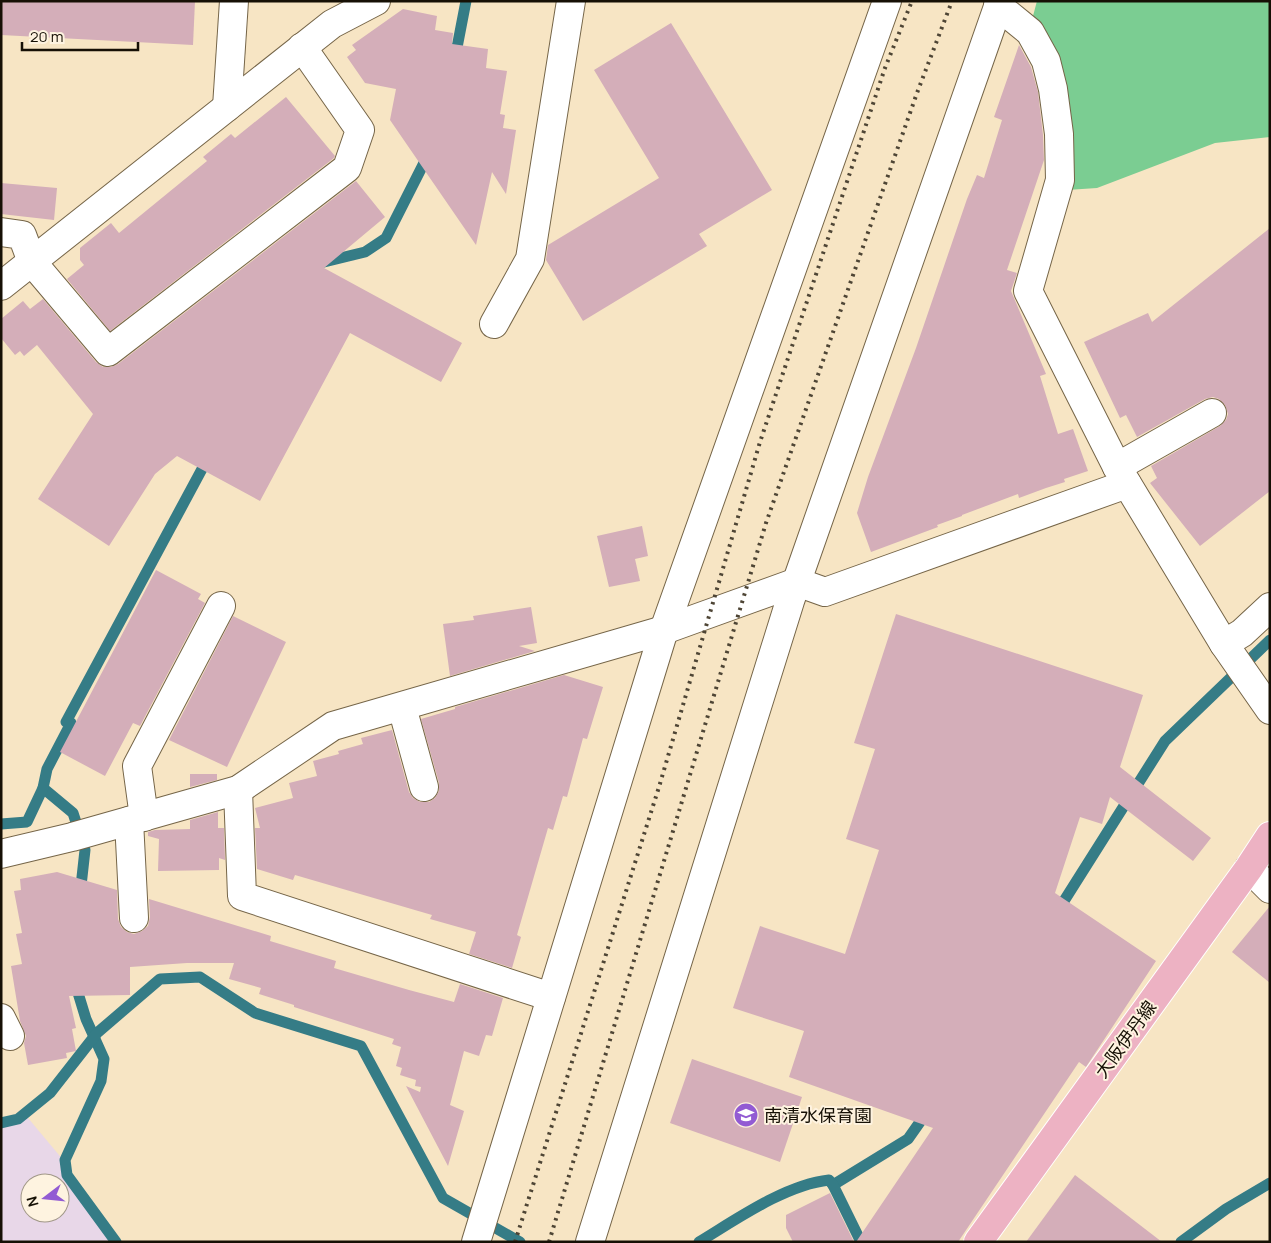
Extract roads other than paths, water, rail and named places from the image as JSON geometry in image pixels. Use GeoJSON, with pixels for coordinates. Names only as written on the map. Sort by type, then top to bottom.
{"type":"FeatureCollection","features":[{"type":"Feature","properties":{"kind":"main road","name":"大阪伊丹線"},"geometry":{"type":"LineString","coordinates":[[978,1242],[1249,868],[1270,836]]}},
{"type":"Feature","properties":{"kind":"street"},"geometry":{"type":"LineString","coordinates":[[227,107],[234,1]]}},
{"type":"Feature","properties":{"kind":"street"},"geometry":{"type":"LineString","coordinates":[[1,286],[332,24],[376,1]]}},
{"type":"Feature","properties":{"kind":"street"},"geometry":{"type":"LineString","coordinates":[[494,324],[530,259],[570,1]]}},
{"type":"Feature","properties":{"kind":"street"},"geometry":{"type":"LineString","coordinates":[[476,1242],[664,630],[887,1]]}},
{"type":"Feature","properties":{"kind":"street"},"geometry":{"type":"LineString","coordinates":[[590,1242],[797,582],[999,4],[1030,32],[1046,61],[1053,89],[1059,134],[1060,180],[1028,291],[1122,475],[1224,644],[1270,710]]}},
{"type":"Feature","properties":{"kind":"street"},"geometry":{"type":"LineString","coordinates":[[1,232],[22,235],[32,262],[108,352],[347,168],[360,130],[302,47]]}},
{"type":"Feature","properties":{"kind":"street"},"geometry":{"type":"LineString","coordinates":[[1,854],[72,837],[238,790],[334,726],[664,630],[797,582],[825,592],[1122,475],[1212,413]]}},
{"type":"Feature","properties":{"kind":"street"},"geometry":{"type":"LineString","coordinates":[[134,918],[136,766],[221,606]]}},
{"type":"Feature","properties":{"kind":"street"},"geometry":{"type":"LineString","coordinates":[[1224,644],[1242,633],[1270,607]]}},
{"type":"Feature","properties":{"kind":"street"},"geometry":{"type":"LineString","coordinates":[[402,707],[424,787]]}},
{"type":"Feature","properties":{"kind":"street"},"geometry":{"type":"LineString","coordinates":[[238,790],[242,896],[551,997]]}},
{"type":"Feature","properties":{"kind":"street"},"geometry":{"type":"LineString","coordinates":[[1249,868],[1270,889]]}},
{"type":"Feature","properties":{"kind":"waterway"},"geometry":{"type":"LineString","coordinates":[[455,58],[466,1]]}},
{"type":"Feature","properties":{"kind":"waterway"},"geometry":{"type":"LineString","coordinates":[[320,263],[365,252],[386,238],[429,153]]}},
{"type":"Feature","properties":{"kind":"waterway"},"geometry":{"type":"LineString","coordinates":[[1,824],[27,822],[43,788],[47,769],[71,723],[66,722],[209,456]]}},
{"type":"Feature","properties":{"kind":"waterway"},"geometry":{"type":"LineString","coordinates":[[1057,912],[1165,741],[1270,640]]}},
{"type":"Feature","properties":{"kind":"waterway"},"geometry":{"type":"LineString","coordinates":[[43,788],[73,813],[85,850],[80,895]]}},
{"type":"Feature","properties":{"kind":"waterway"},"geometry":{"type":"LineString","coordinates":[[1,1123],[18,1119],[50,1093],[97,1033],[160,979],[200,977],[255,1013],[361,1046],[443,1198],[520,1242]]}},
{"type":"Feature","properties":{"kind":"waterway"},"geometry":{"type":"LineString","coordinates":[[75,983],[86,1019],[104,1059],[101,1081],[65,1160],[67,1175],[116,1242]]}},
{"type":"Feature","properties":{"kind":"waterway"},"geometry":{"type":"LineString","coordinates":[[833,1185],[908,1139],[927,1112]]}},
{"type":"Feature","properties":{"kind":"waterway"},"geometry":{"type":"LineString","coordinates":[[699,1242],[762,1204],[795,1189],[829,1180],[861,1242]]}},
{"type":"Feature","properties":{"kind":"waterway"},"geometry":{"type":"LineString","coordinates":[[1181,1242],[1226,1209],[1270,1183]]}},
{"type":"Feature","properties":{"kind":"railway"},"geometry":{"type":"LineString","coordinates":[[515,1242],[659,787],[760,442],[885,68],[912,1]]}},
{"type":"Feature","properties":{"kind":"railway"},"geometry":{"type":"LineString","coordinates":[[549,1242],[766,523],[917,93],[952,1]]}},
{"type":"Feature","properties":{"kind":"place","name":"南清水保育園"},"geometry":{"type":"Point","coordinates":[746,1115]}}]}
